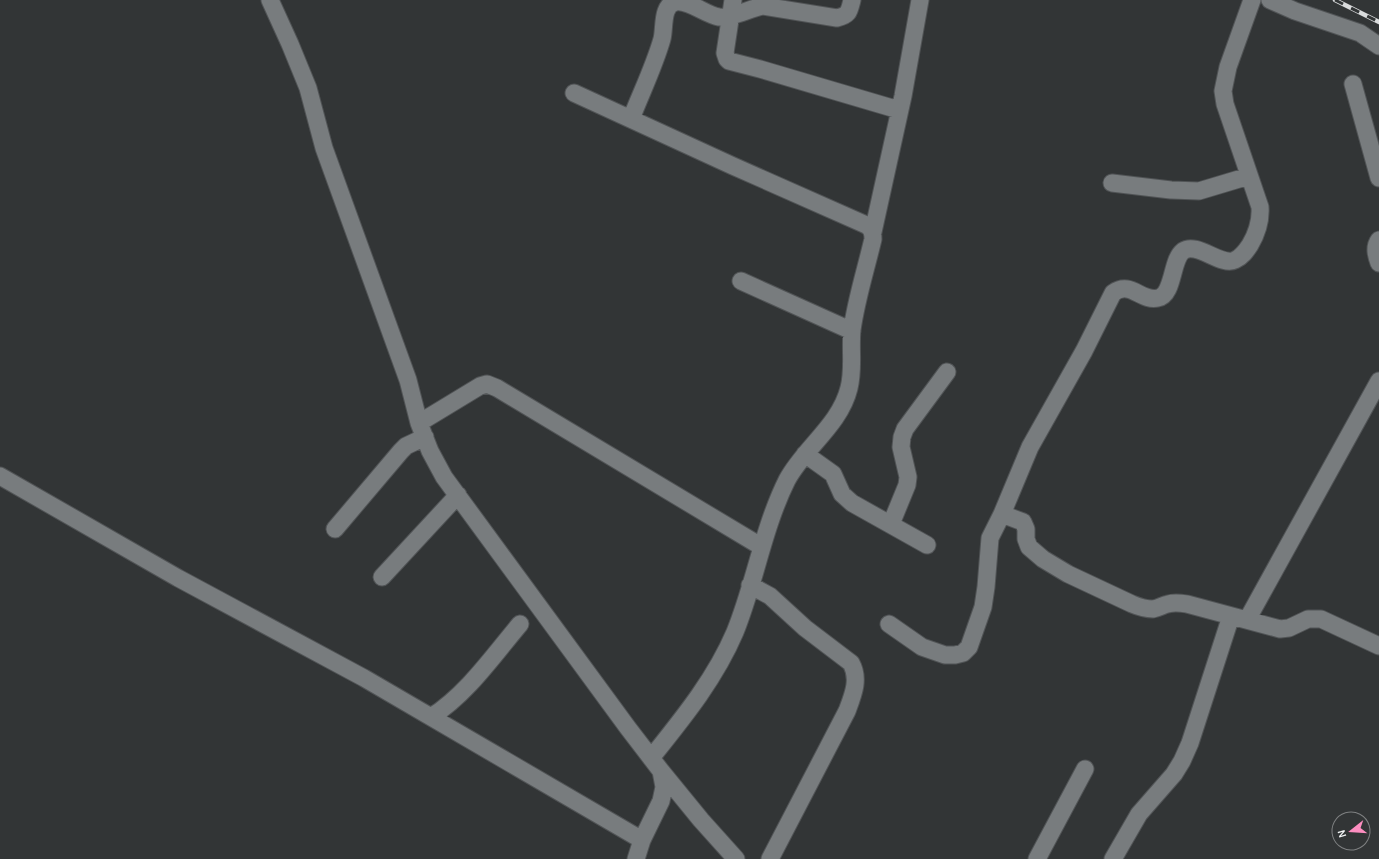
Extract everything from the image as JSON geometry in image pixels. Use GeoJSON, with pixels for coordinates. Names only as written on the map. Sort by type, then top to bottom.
{"type":"FeatureCollection","features":[{"type":"Feature","properties":{"kind":"street"},"geometry":{"type":"LineString","coordinates":[[270,0],[308,88],[324,148],[408,380],[422,430],[430,451],[444,477],[656,764],[701,820],[736,859]]}},
{"type":"Feature","properties":{"kind":"street"},"geometry":{"type":"LineString","coordinates":[[631,119],[656,58],[662,38],[665,14],[669,6],[675,2],[683,2],[710,14],[721,17],[732,8],[753,8],[763,6],[837,18],[845,16],[849,11],[852,0]]}},
{"type":"Feature","properties":{"kind":"street"},"geometry":{"type":"LineString","coordinates":[[636,859],[642,840],[661,801],[664,788],[656,764],[692,705],[712,677],[726,652],[736,630],[762,547],[782,491],[797,464],[842,406],[849,389],[852,374],[852,331],[855,313],[873,239],[873,232],[900,110],[920,0]]}},
{"type":"Feature","properties":{"kind":"street"},"geometry":{"type":"LineString","coordinates":[[890,624],[922,647],[944,655],[955,656],[963,653],[970,647],[983,607],[990,538],[1002,514],[1030,447],[1084,351],[1113,293],[1118,289],[1125,288],[1152,298],[1164,296],[1182,251],[1189,249],[1196,250],[1228,261],[1235,261],[1243,254],[1254,239],[1259,225],[1260,208],[1225,104],[1223,91],[1228,67],[1252,0]]}},
{"type":"Feature","properties":{"kind":"street"},"geometry":{"type":"LineString","coordinates":[[1270,0],[1295,11],[1360,33],[1379,46]]}},
{"type":"Feature","properties":{"kind":"street"},"geometry":{"type":"LineString","coordinates":[[732,8],[725,53],[729,61],[900,110]]}},
{"type":"Feature","properties":{"kind":"street"},"geometry":{"type":"LineString","coordinates":[[1354,84],[1379,178]]}},
{"type":"Feature","properties":{"kind":"street"},"geometry":{"type":"LineString","coordinates":[[574,93],[864,224],[870,227],[873,232]]}},
{"type":"Feature","properties":{"kind":"street"},"geometry":{"type":"LineString","coordinates":[[1112,183],[1171,190],[1199,191],[1249,176]]}},
{"type":"Feature","properties":{"kind":"street"},"geometry":{"type":"LineString","coordinates":[[1379,240],[1376,245],[1379,263]]}},
{"type":"Feature","properties":{"kind":"street"},"geometry":{"type":"LineString","coordinates":[[741,281],[852,331]]}},
{"type":"Feature","properties":{"kind":"street"},"geometry":{"type":"LineString","coordinates":[[891,524],[907,485],[907,472],[901,447],[902,437],[905,429],[946,372]]}},
{"type":"Feature","properties":{"kind":"street"},"geometry":{"type":"LineString","coordinates":[[1113,859],[1139,814],[1174,774],[1182,761],[1239,618],[1379,381]]}},
{"type":"Feature","properties":{"kind":"street"},"geometry":{"type":"LineString","coordinates":[[335,530],[401,451],[422,430],[480,386],[487,384],[497,388],[762,547]]}},
{"type":"Feature","properties":{"kind":"street"},"geometry":{"type":"LineString","coordinates":[[805,454],[833,474],[845,498],[927,545]]}},
{"type":"Feature","properties":{"kind":"street"},"geometry":{"type":"LineString","coordinates":[[0,476],[178,578],[364,678],[642,840]]}},
{"type":"Feature","properties":{"kind":"street"},"geometry":{"type":"LineString","coordinates":[[382,577],[458,496]]}},
{"type":"Feature","properties":{"kind":"street"},"geometry":{"type":"LineString","coordinates":[[1002,514],[1023,522],[1026,529],[1026,539],[1029,548],[1052,565],[1143,608],[1158,608],[1168,604],[1177,603],[1187,604],[1280,629],[1289,628],[1308,619],[1321,619],[1379,646]]}},
{"type":"Feature","properties":{"kind":"street"},"geometry":{"type":"LineString","coordinates":[[750,585],[770,596],[805,628],[851,663],[856,680],[847,711],[770,859]]}},
{"type":"Feature","properties":{"kind":"street"},"geometry":{"type":"LineString","coordinates":[[431,717],[445,708],[460,695],[520,624]]}},
{"type":"Feature","properties":{"kind":"street"},"geometry":{"type":"LineString","coordinates":[[1037,859],[1084,768]]}},
{"type":"Feature","properties":{"kind":"railway"},"geometry":{"type":"LineString","coordinates":[[1335,0],[1379,22]]}}]}
